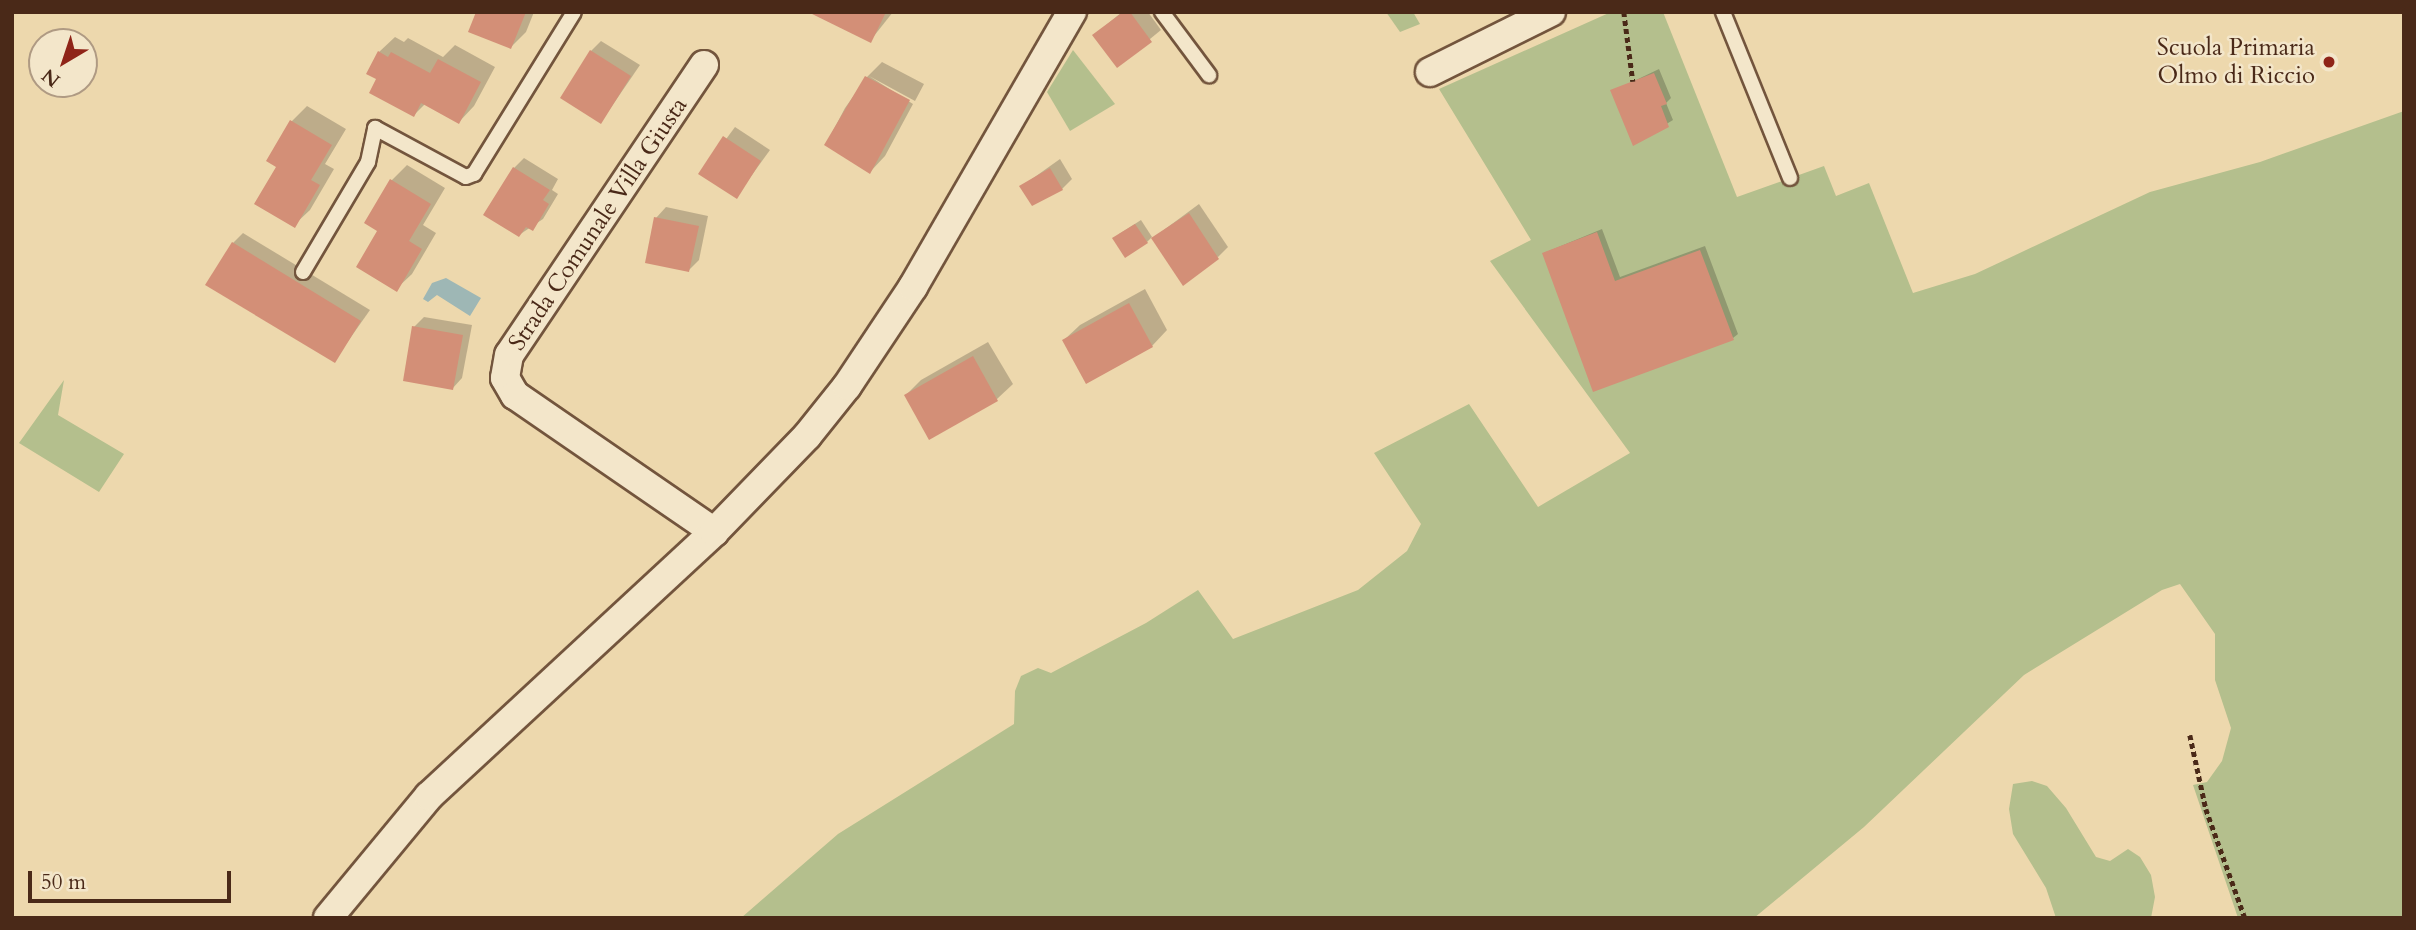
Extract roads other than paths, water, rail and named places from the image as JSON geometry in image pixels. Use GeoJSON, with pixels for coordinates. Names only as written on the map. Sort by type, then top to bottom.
{"type":"FeatureCollection","features":[{"type":"Feature","properties":{"kind":"street"},"geometry":{"type":"LineString","coordinates":[[328,918],[429,796],[715,532],[807,436],[847,386],[913,287],[1072,12]]}},
{"type":"Feature","properties":{"kind":"street"},"geometry":{"type":"LineString","coordinates":[[1430,72],[1551,12]]}},
{"type":"Feature","properties":{"kind":"street","name":"Strada Comunale Villa Giusta"},"geometry":{"type":"LineString","coordinates":[[704,65],[509,355],[505,378],[515,395],[715,532]]}},
{"type":"Feature","properties":{"kind":"lane"},"geometry":{"type":"LineString","coordinates":[[303,272],[368,162],[375,128],[466,177],[474,174],[574,12]]}},
{"type":"Feature","properties":{"kind":"lane"},"geometry":{"type":"LineString","coordinates":[[1162,12],[1209,75]]}},
{"type":"Feature","properties":{"kind":"lane"},"geometry":{"type":"LineString","coordinates":[[1723,12],[1790,178]]}},
{"type":"Feature","properties":{"kind":"water"},"geometry":{"type":"Polygon","coordinates":[[[446,278],[481,298],[470,316],[437,295],[428,302],[423,299],[432,283],[446,278]]]}},
{"type":"Feature","properties":{"kind":"place","name":"Scuola Primaria Olmo di Riccio"},"geometry":{"type":"Point","coordinates":[2329,62]}}]}
